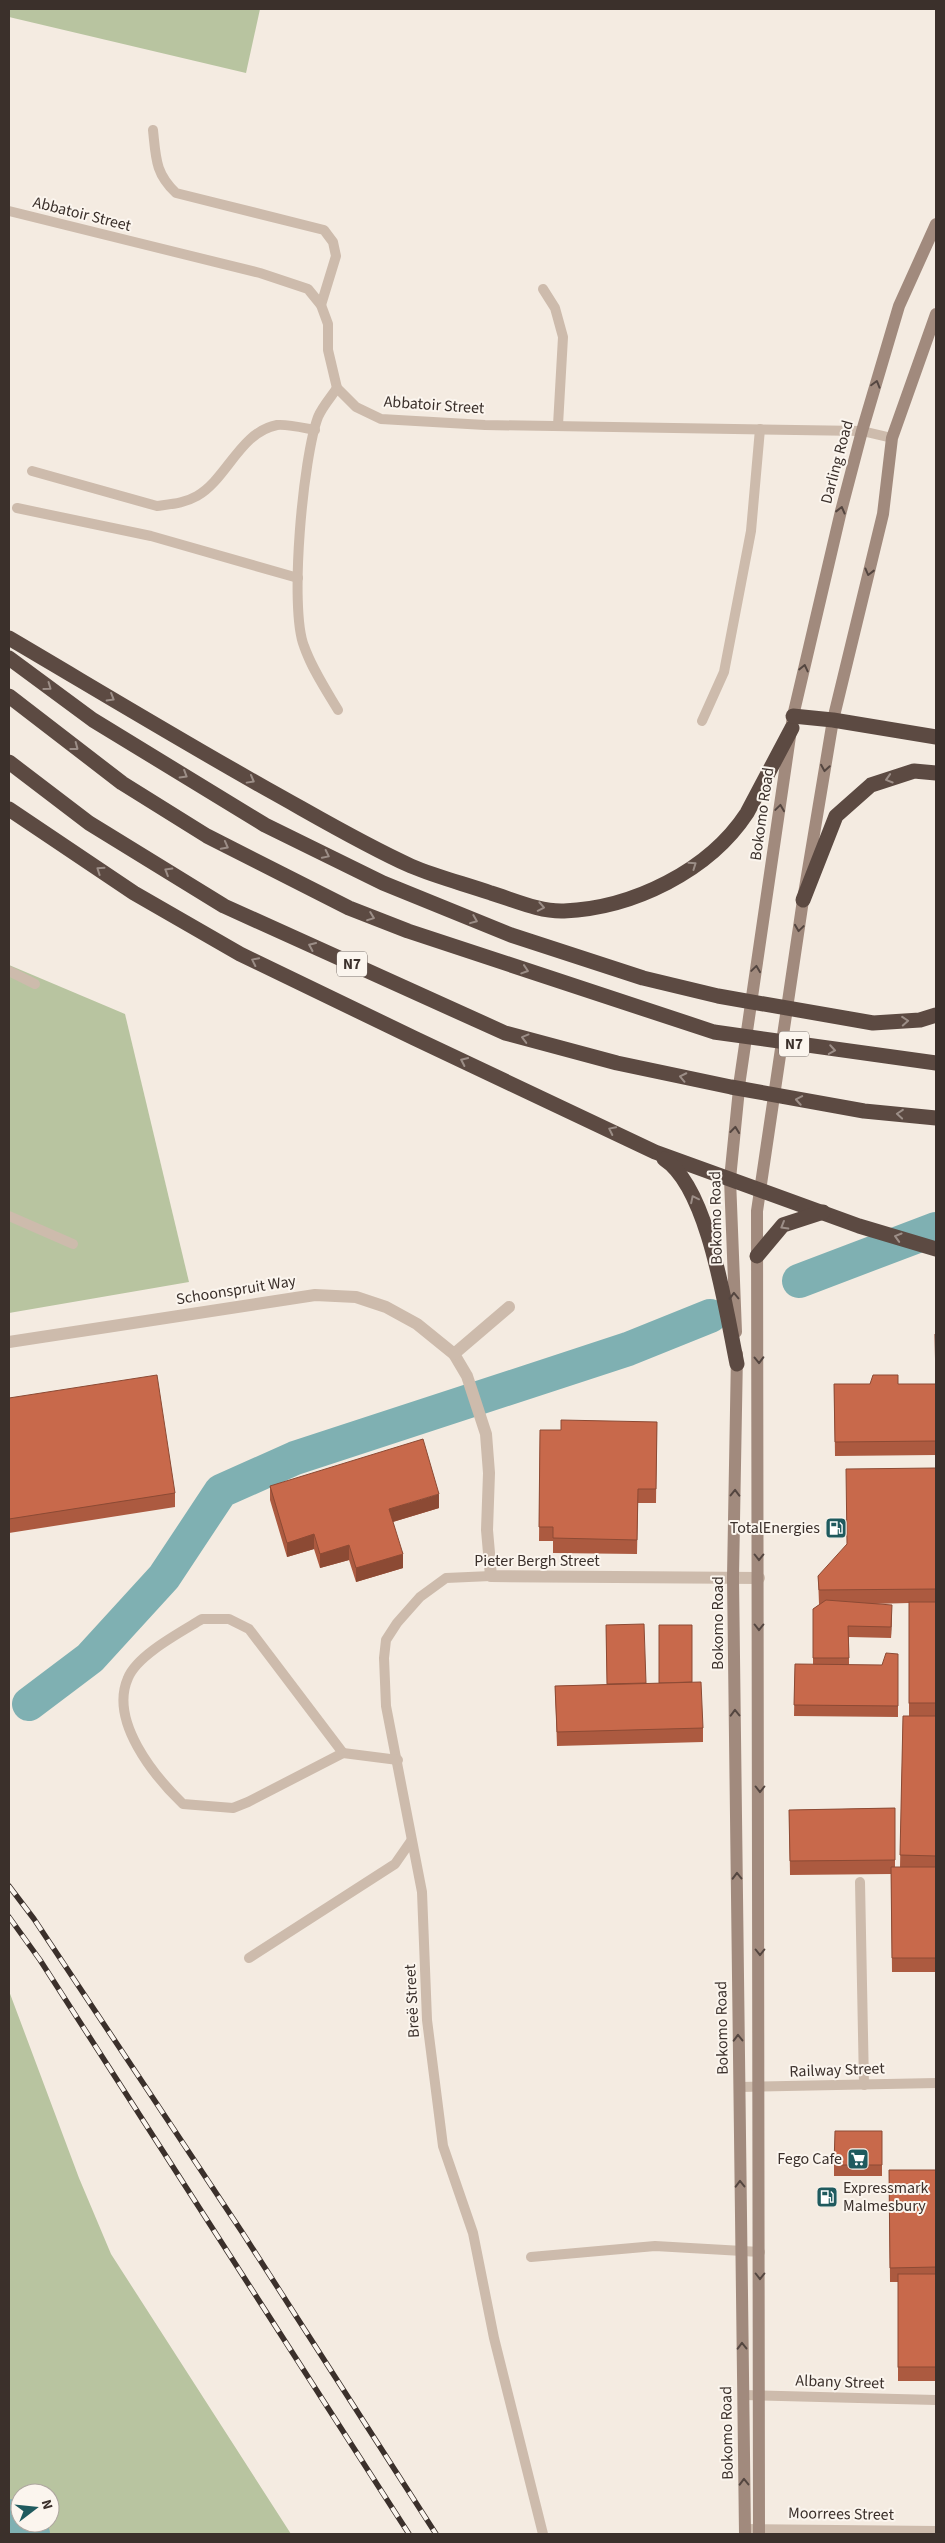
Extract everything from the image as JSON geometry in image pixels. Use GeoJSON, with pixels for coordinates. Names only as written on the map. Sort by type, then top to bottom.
{"type":"FeatureCollection","features":[{"type":"Feature","properties":{"kind":"highway"},"geometry":{"type":"LineString","coordinates":[[9,638],[224,765],[411,866],[531,905],[563,911],[604,906],[634,897],[677,877],[713,852],[738,826],[747,813],[792,722],[833,720],[936,738]]}},
{"type":"Feature","properties":{"kind":"highway"},"geometry":{"type":"LineString","coordinates":[[9,658],[93,720],[265,825],[383,883],[511,935],[643,978],[718,996],[873,1023],[920,1020],[936,1015]]}},
{"type":"Feature","properties":{"kind":"highway","name":"N7"},"geometry":{"type":"LineString","coordinates":[[9,696],[122,783],[207,836],[349,908],[418,934],[714,1032],[874,1056],[936,1063]]}},
{"type":"Feature","properties":{"kind":"highway","name":"N7"},"geometry":{"type":"LineString","coordinates":[[9,762],[89,823],[224,906],[504,1033],[617,1063],[731,1087],[864,1111],[936,1118]]}},
{"type":"Feature","properties":{"kind":"highway"},"geometry":{"type":"LineString","coordinates":[[803,900],[836,816],[871,785],[914,771],[936,773]]}},
{"type":"Feature","properties":{"kind":"highway"},"geometry":{"type":"LineString","coordinates":[[9,809],[134,892],[240,954],[655,1152],[859,1226],[936,1249]]}},
{"type":"Feature","properties":{"kind":"highway"},"geometry":{"type":"LineString","coordinates":[[655,1152],[679,1172],[694,1197],[707,1229],[737,1364]]}},
{"type":"Feature","properties":{"kind":"highway"},"geometry":{"type":"LineString","coordinates":[[757,1256],[783,1225],[824,1212]]}},
{"type":"Feature","properties":{"kind":"main road","name":"Darling Road"},"geometry":{"type":"LineString","coordinates":[[792,722],[841,511],[862,430],[899,306],[936,224]]}},
{"type":"Feature","properties":{"kind":"main road"},"geometry":{"type":"LineString","coordinates":[[833,720],[883,514],[892,438],[936,314]]}},
{"type":"Feature","properties":{"kind":"main road","name":"Bokomo Road"},"geometry":{"type":"LineString","coordinates":[[759,2532],[760,2088],[757,1256],[760,1189],[803,900],[833,720]]}},
{"type":"Feature","properties":{"kind":"main road","name":"Bokomo Road"},"geometry":{"type":"LineString","coordinates":[[745,2532],[733,1577],[737,1364],[730,1179],[740,1079],[792,722]]}},
{"type":"Feature","properties":{"kind":"street","name":"Schoonspruit Way"},"geometry":{"type":"LineString","coordinates":[[9,1342],[315,1295],[356,1297],[386,1307],[417,1324],[454,1354],[467,1376],[486,1434],[489,1473],[487,1530],[491,1576]]}},
{"type":"Feature","properties":{"kind":"street"},"geometry":{"type":"LineString","coordinates":[[454,1354],[509,1307]]}},
{"type":"Feature","properties":{"kind":"street","name":"Pieter Bergh Street"},"geometry":{"type":"LineString","coordinates":[[491,1576],[759,1578]]}},
{"type":"Feature","properties":{"kind":"street","name":"Moorrees Street"},"geometry":{"type":"LineString","coordinates":[[745,2532],[936,2532]]}},
{"type":"Feature","properties":{"kind":"lane"},"geometry":{"type":"LineString","coordinates":[[153,130],[157,164],[164,181],[176,194],[324,230],[333,242],[336,256],[321,305]]}},
{"type":"Feature","properties":{"kind":"lane","name":"Abbatoir Street"},"geometry":{"type":"LineString","coordinates":[[9,211],[260,273],[308,289],[321,305],[328,324],[328,350],[337,388],[356,407],[381,419],[484,425],[862,430],[892,438]]}},
{"type":"Feature","properties":{"kind":"lane"},"geometry":{"type":"LineString","coordinates":[[543,289],[555,308],[563,337],[558,425]]}},
{"type":"Feature","properties":{"kind":"lane"},"geometry":{"type":"LineString","coordinates":[[337,388],[318,416],[302,498],[298,617],[303,646],[338,710]]}},
{"type":"Feature","properties":{"kind":"lane"},"geometry":{"type":"LineString","coordinates":[[32,472],[156,506],[177,504],[198,495],[219,476],[238,452],[259,434],[277,425],[315,430]]}},
{"type":"Feature","properties":{"kind":"lane"},"geometry":{"type":"LineString","coordinates":[[702,720],[724,672],[751,531],[760,429]]}},
{"type":"Feature","properties":{"kind":"lane"},"geometry":{"type":"LineString","coordinates":[[17,508],[151,536],[298,578]]}},
{"type":"Feature","properties":{"kind":"lane"},"geometry":{"type":"LineString","coordinates":[[9,971],[35,984]]}},
{"type":"Feature","properties":{"kind":"lane"},"geometry":{"type":"LineString","coordinates":[[9,1216],[73,1244]]}},
{"type":"Feature","properties":{"kind":"lane","name":"Pieter Bergh Street"},"geometry":{"type":"LineString","coordinates":[[384,1658],[386,1640],[396,1623],[420,1597],[446,1578],[491,1576]]}},
{"type":"Feature","properties":{"kind":"lane"},"geometry":{"type":"LineString","coordinates":[[343,1753],[249,1629],[229,1619],[202,1620],[152,1650],[128,1677],[123,1703],[136,1744],[160,1781],[183,1804],[233,1808],[343,1753],[398,1760]]}},
{"type":"Feature","properties":{"kind":"lane","name":"Breë Street"},"geometry":{"type":"LineString","coordinates":[[384,1658],[386,1706],[398,1760],[411,1841],[422,1892],[427,2020],[443,2146],[473,2233],[494,2338],[543,2534]]}},
{"type":"Feature","properties":{"kind":"lane"},"geometry":{"type":"LineString","coordinates":[[249,1958],[396,1864],[411,1841]]}},
{"type":"Feature","properties":{"kind":"lane"},"geometry":{"type":"LineString","coordinates":[[860,1882],[864,2085]]}},
{"type":"Feature","properties":{"kind":"lane","name":"Railway Street"},"geometry":{"type":"LineString","coordinates":[[739,2087],[936,2083]]}},
{"type":"Feature","properties":{"kind":"lane"},"geometry":{"type":"LineString","coordinates":[[531,2257],[655,2246],[760,2252]]}},
{"type":"Feature","properties":{"kind":"lane","name":"Albany Street"},"geometry":{"type":"LineString","coordinates":[[743,2395],[936,2400]]}},
{"type":"Feature","properties":{"kind":"green space"},"geometry":{"type":"Polygon","coordinates":[[[9,9],[260,9],[246,73],[9,17],[9,9]]]}},
{"type":"Feature","properties":{"kind":"green space"},"geometry":{"type":"Polygon","coordinates":[[[9,965],[125,1014],[189,1282],[9,1313],[9,965]]]}},
{"type":"Feature","properties":{"kind":"green space"},"geometry":{"type":"Polygon","coordinates":[[[9,1991],[79,2178],[111,2254],[291,2534],[9,2534],[9,1991]]]}},
{"type":"Feature","properties":{"kind":"building"},"geometry":{"type":"Polygon","coordinates":[[[935,1334],[936,1334],[936,1384],[935,1334]]]}},
{"type":"Feature","properties":{"kind":"building"},"geometry":{"type":"Polygon","coordinates":[[[157,1375],[175,1493],[9,1519],[9,1398],[157,1375]]]}},
{"type":"Feature","properties":{"kind":"building"},"geometry":{"type":"Polygon","coordinates":[[[873,1375],[898,1375],[898,1384],[936,1384],[936,1441],[835,1442],[834,1384],[870,1384],[873,1375]]]}},
{"type":"Feature","properties":{"kind":"building"},"geometry":{"type":"Polygon","coordinates":[[[561,1420],[657,1422],[656,1489],[638,1489],[637,1540],[553,1538],[553,1527],[539,1527],[540,1430],[561,1430],[561,1420]]]}},
{"type":"Feature","properties":{"kind":"building"},"geometry":{"type":"Polygon","coordinates":[[[423,1439],[439,1494],[389,1509],[403,1554],[356,1568],[349,1545],[320,1554],[314,1534],[287,1543],[270,1486],[423,1439]]]}},
{"type":"Feature","properties":{"kind":"building"},"geometry":{"type":"Polygon","coordinates":[[[936,1468],[936,1589],[819,1590],[818,1576],[847,1544],[846,1469],[936,1468]]]}},
{"type":"Feature","properties":{"kind":"building"},"geometry":{"type":"Polygon","coordinates":[[[826,1600],[892,1605],[891,1627],[848,1626],[849,1658],[813,1658],[813,1609],[826,1600]]]}},
{"type":"Feature","properties":{"kind":"building"},"geometry":{"type":"Polygon","coordinates":[[[909,1602],[936,1602],[936,1703],[909,1703],[909,1602]]]}},
{"type":"Feature","properties":{"kind":"building"},"geometry":{"type":"Polygon","coordinates":[[[644,1624],[646,1683],[607,1684],[606,1625],[644,1624]]]}},
{"type":"Feature","properties":{"kind":"building"},"geometry":{"type":"Polygon","coordinates":[[[659,1625],[692,1625],[692,1682],[659,1683],[659,1625]]]}},
{"type":"Feature","properties":{"kind":"building"},"geometry":{"type":"Polygon","coordinates":[[[886,1653],[898,1654],[898,1706],[794,1705],[795,1664],[882,1665],[886,1653]]]}},
{"type":"Feature","properties":{"kind":"building"},"geometry":{"type":"Polygon","coordinates":[[[701,1682],[703,1728],[557,1732],[555,1686],[701,1682]]]}},
{"type":"Feature","properties":{"kind":"building"},"geometry":{"type":"Polygon","coordinates":[[[903,1716],[936,1716],[936,1856],[900,1855],[903,1716]]]}},
{"type":"Feature","properties":{"kind":"building"},"geometry":{"type":"Polygon","coordinates":[[[895,1808],[895,1860],[790,1861],[789,1810],[895,1808]]]}},
{"type":"Feature","properties":{"kind":"building"},"geometry":{"type":"Polygon","coordinates":[[[891,1867],[936,1867],[936,1958],[892,1958],[891,1867]]]}},
{"type":"Feature","properties":{"kind":"building","name":"Fego Cafe"},"geometry":{"type":"Polygon","coordinates":[[[835,2131],[882,2131],[882,2165],[834,2165],[835,2131]]]}},
{"type":"Feature","properties":{"kind":"building"},"geometry":{"type":"Polygon","coordinates":[[[889,2170],[936,2170],[936,2267],[890,2268],[889,2170]]]}},
{"type":"Feature","properties":{"kind":"building"},"geometry":{"type":"Polygon","coordinates":[[[898,2274],[936,2274],[936,2367],[898,2367],[898,2274]]]}},
{"type":"Feature","properties":{"kind":"waterway"},"geometry":{"type":"LineString","coordinates":[[799,1281],[936,1229]]}},
{"type":"Feature","properties":{"kind":"waterway"},"geometry":{"type":"LineString","coordinates":[[29,1704],[90,1658],[164,1577],[221,1491],[295,1458],[628,1349],[710,1316]]}},
{"type":"Feature","properties":{"kind":"waterway"},"geometry":{"type":"LineString","coordinates":[[9,2516],[33,2534]]}},
{"type":"Feature","properties":{"kind":"railway"},"geometry":{"type":"LineString","coordinates":[[9,1886],[34,1919],[242,2232],[436,2534]]}},
{"type":"Feature","properties":{"kind":"railway"},"geometry":{"type":"LineString","coordinates":[[9,1917],[40,1960],[409,2534]]}},
{"type":"Feature","properties":{"kind":"place","name":"TotalEnergies"},"geometry":{"type":"Point","coordinates":[836,1528]}},
{"type":"Feature","properties":{"kind":"place","name":"Fego Cafe"},"geometry":{"type":"Point","coordinates":[858,2159]}},
{"type":"Feature","properties":{"kind":"place","name":"Expressmark Malmesbury"},"geometry":{"type":"Point","coordinates":[827,2197]}}]}
